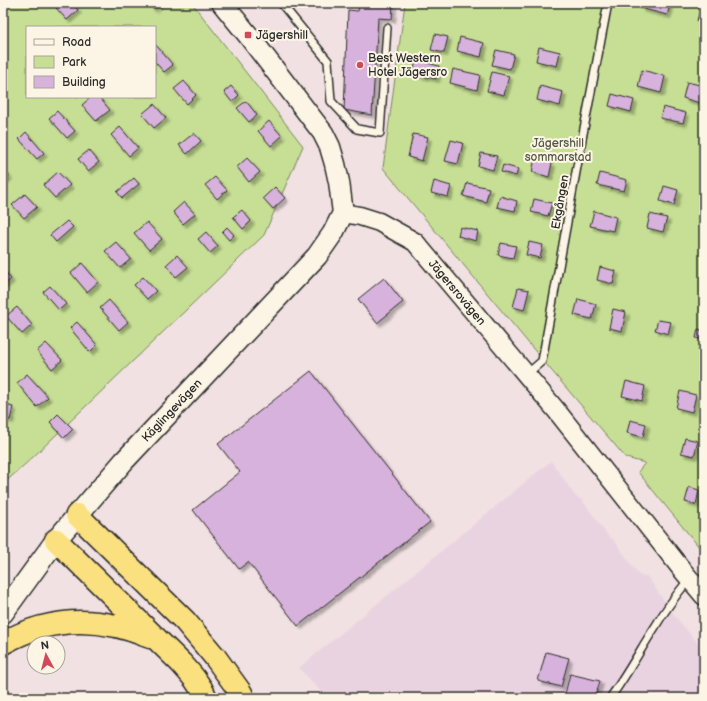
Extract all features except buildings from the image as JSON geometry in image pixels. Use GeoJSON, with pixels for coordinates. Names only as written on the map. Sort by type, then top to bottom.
{"type":"FeatureCollection","features":[{"type":"Feature","properties":{"kind":"highway"},"geometry":{"type":"LineString","coordinates":[[77,515],[185,621],[215,657],[243,698]]}},
{"type":"Feature","properties":{"kind":"highway"},"geometry":{"type":"LineString","coordinates":[[56,540],[181,663],[193,676],[206,698]]}},
{"type":"Feature","properties":{"kind":"highway"},"geometry":{"type":"LineString","coordinates":[[3,643],[32,630],[57,624],[82,621],[107,624],[134,630],[157,640]]}},
{"type":"Feature","properties":{"kind":"main road"},"geometry":{"type":"LineString","coordinates":[[222,3],[323,133],[330,147],[335,164],[343,212]]}},
{"type":"Feature","properties":{"kind":"main road","name":"Käglingevägen"},"geometry":{"type":"LineString","coordinates":[[3,613],[56,540],[124,461],[317,256],[332,233],[343,212]]}},
{"type":"Feature","properties":{"kind":"street","name":"Jägersrovägen"},"geometry":{"type":"LineString","coordinates":[[343,212],[379,222],[415,242],[556,410],[704,596]]}},
{"type":"Feature","properties":{"kind":"lane"},"geometry":{"type":"LineString","coordinates":[[281,3],[328,61],[331,101],[357,129],[380,133],[387,28]]}},
{"type":"Feature","properties":{"kind":"lane","name":"Ekgången"},"geometry":{"type":"LineString","coordinates":[[526,375],[542,361],[608,3]]}},
{"type":"Feature","properties":{"kind":"lane"},"geometry":{"type":"LineString","coordinates":[[610,698],[623,681],[655,626],[690,579]]}},
{"type":"Feature","properties":{"kind":"shaded area"},"geometry":{"type":"Polygon","coordinates":[[[551,461],[576,497],[582,500],[639,575],[644,577],[646,575],[675,616],[704,651],[704,691],[696,698],[327,698],[299,668],[551,461]]]}},
{"type":"Feature","properties":{"kind":"green space"},"geometry":{"type":"Polygon","coordinates":[[[5,3],[192,3],[303,146],[264,235],[32,458],[3,484],[3,12],[5,3]]]}},
{"type":"Feature","properties":{"kind":"green space","name":"Jägershill sommarstad"},"geometry":{"type":"Polygon","coordinates":[[[405,3],[704,3],[704,553],[638,472],[645,463],[626,458],[383,168],[405,3]]]}},
{"type":"Feature","properties":{"kind":"place","name":"Jägershill"},"geometry":{"type":"Point","coordinates":[248,35]}},
{"type":"Feature","properties":{"kind":"place","name":"Best Western Hotel Jägersro"},"geometry":{"type":"Point","coordinates":[360,65]}}]}
